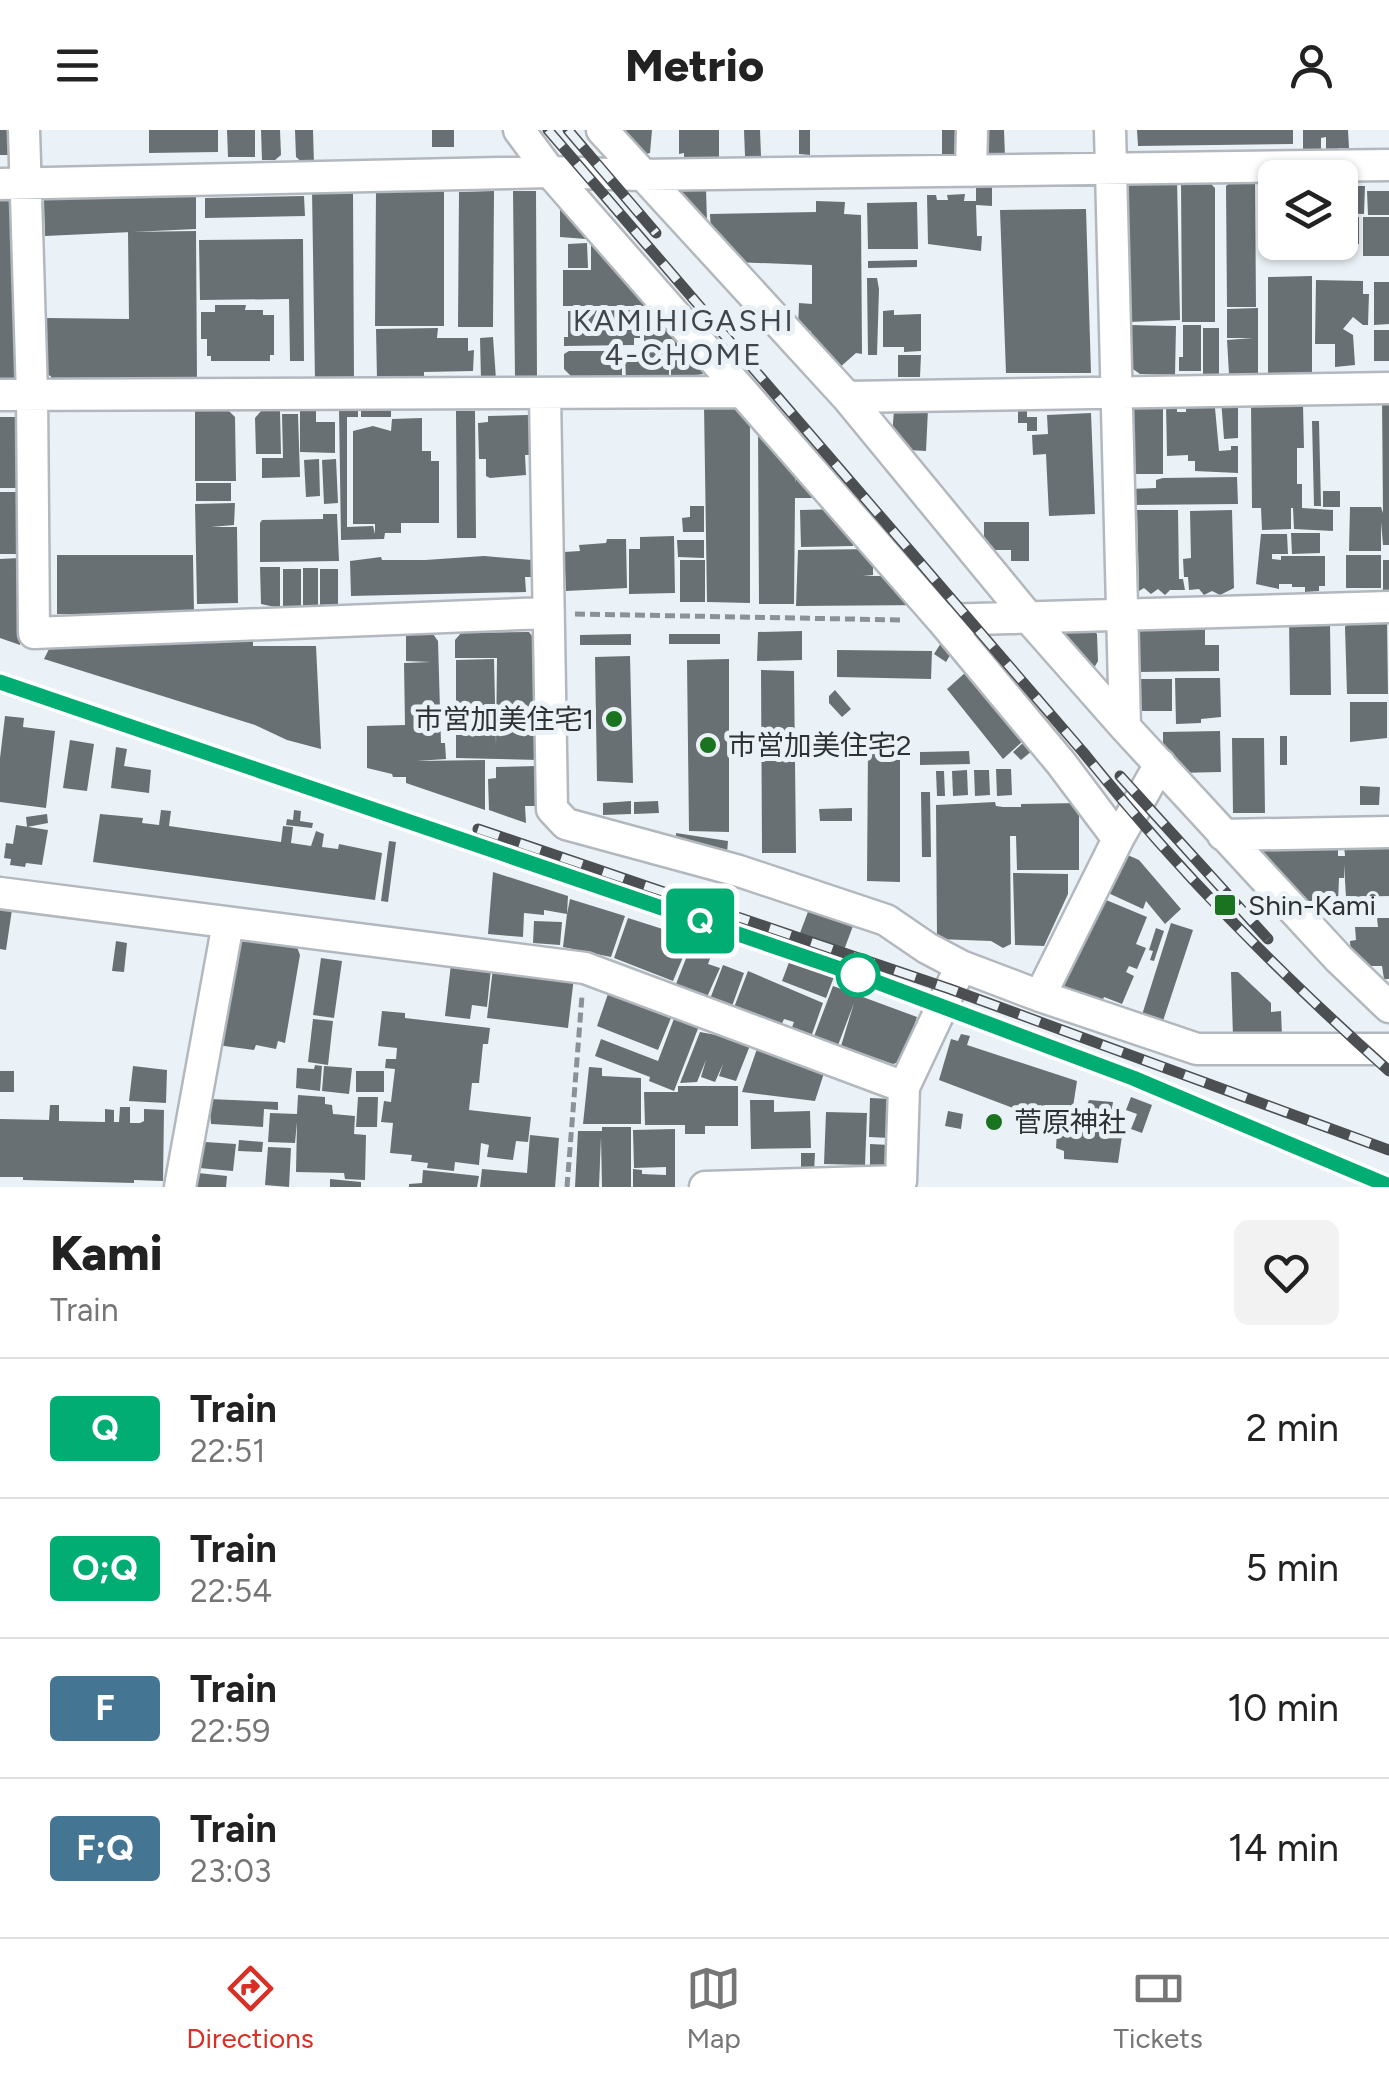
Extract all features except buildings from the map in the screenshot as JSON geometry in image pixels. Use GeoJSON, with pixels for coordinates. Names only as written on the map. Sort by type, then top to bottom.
{"type":"FeatureCollection","features":[{"type":"Feature","properties":{"kind":"street"},"geometry":{"type":"LineString","coordinates":[[24,130],[12,184],[32,394],[34,633],[547,614]]}},
{"type":"Feature","properties":{"kind":"street"},"geometry":{"type":"LineString","coordinates":[[520,130],[550,172],[942,620],[1061,763],[1118,840]]}},
{"type":"Feature","properties":{"kind":"street"},"geometry":{"type":"LineString","coordinates":[[602,130],[848,397],[1028,617],[1125,727],[1339,959],[1389,1007]]}},
{"type":"Feature","properties":{"kind":"street"},"geometry":{"type":"LineString","coordinates":[[972,130],[972,170]]}},
{"type":"Feature","properties":{"kind":"street"},"geometry":{"type":"LineString","coordinates":[[1110,130],[1125,727]]}},
{"type":"Feature","properties":{"kind":"street"},"geometry":{"type":"LineString","coordinates":[[12,184],[550,172],[640,175],[1389,165]]}},
{"type":"Feature","properties":{"kind":"street"},"geometry":{"type":"LineString","coordinates":[[848,397],[1389,388]]}},
{"type":"Feature","properties":{"kind":"street"},"geometry":{"type":"LineString","coordinates":[[0,395],[740,392]]}},
{"type":"Feature","properties":{"kind":"street"},"geometry":{"type":"LineString","coordinates":[[545,395],[552,809],[566,824],[739,870],[886,920],[960,966],[1197,1050],[1389,1049]]}},
{"type":"Feature","properties":{"kind":"street"},"geometry":{"type":"LineString","coordinates":[[942,620],[1389,607]]}},
{"type":"Feature","properties":{"kind":"street"},"geometry":{"type":"LineString","coordinates":[[1040,996],[1160,764]]}},
{"type":"Feature","properties":{"kind":"street"},"geometry":{"type":"LineString","coordinates":[[1223,835],[1389,832]]}},
{"type":"Feature","properties":{"kind":"street"},"geometry":{"type":"LineString","coordinates":[[0,893],[584,968],[904,1088]]}},
{"type":"Feature","properties":{"kind":"street"},"geometry":{"type":"LineString","coordinates":[[180,1187],[228,923]]}},
{"type":"Feature","properties":{"kind":"street"},"geometry":{"type":"LineString","coordinates":[[705,1187],[901,1181],[904,1088],[960,966]]}},
{"type":"Feature","properties":{"kind":"path"},"geometry":{"type":"LineString","coordinates":[[547,614],[942,620]]}},
{"type":"Feature","properties":{"kind":"path"},"geometry":{"type":"LineString","coordinates":[[566,1187],[584,968]]}},
{"type":"Feature","properties":{"kind":"railway"},"geometry":{"type":"LineString","coordinates":[[548,130],[1155,838],[1267,957],[1389,1071]]}},
{"type":"Feature","properties":{"kind":"railway"},"geometry":{"type":"LineString","coordinates":[[568,130],[656,233]]}},
{"type":"Feature","properties":{"kind":"railway"},"geometry":{"type":"LineString","coordinates":[[0,682],[858,975],[1133,1078],[1389,1186]]}},
{"type":"Feature","properties":{"kind":"railway"},"geometry":{"type":"LineString","coordinates":[[1120,776],[1268,939]]}},
{"type":"Feature","properties":{"kind":"railway"},"geometry":{"type":"LineString","coordinates":[[478,829],[950,989],[1389,1150]]}},
{"type":"Feature","properties":{"kind":"train","name":"Q"},"geometry":{"type":"LineString","coordinates":[[0,682],[858,975],[1133,1078],[1389,1186]]}},
{"type":"Feature","properties":{"kind":"place","name":"市営加美住宅1"},"geometry":{"type":"Point","coordinates":[614,719]}},
{"type":"Feature","properties":{"kind":"place","name":"市営加美住宅2"},"geometry":{"type":"Point","coordinates":[708,745]}},
{"type":"Feature","properties":{"kind":"place","name":"Shin-Kami"},"geometry":{"type":"Point","coordinates":[1225,905]}},
{"type":"Feature","properties":{"kind":"place","name":"菅原神社"},"geometry":{"type":"Point","coordinates":[994,1122]}},
{"type":"Feature","properties":{"kind":"district","name":"KAMIHIGASHI 4-CHOME"},"geometry":{"type":"Point","coordinates":[684,338]}}]}
